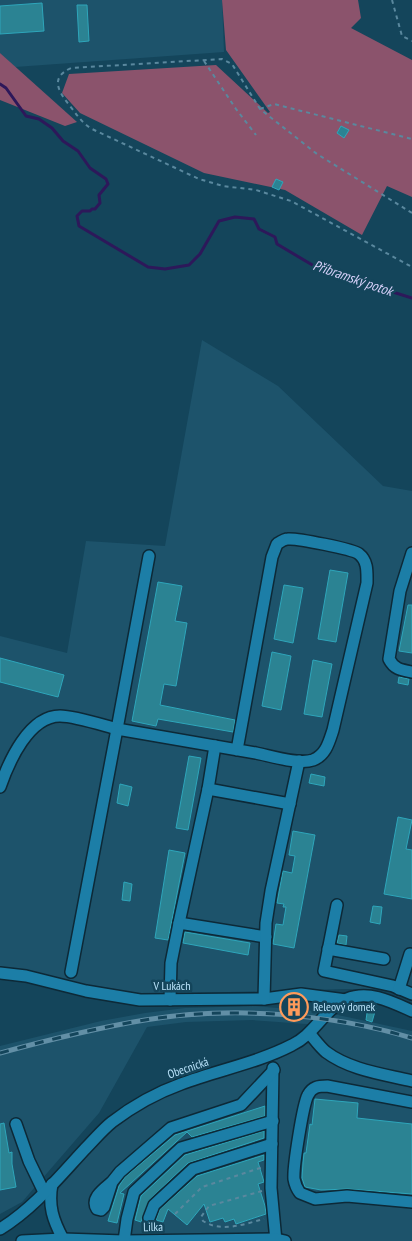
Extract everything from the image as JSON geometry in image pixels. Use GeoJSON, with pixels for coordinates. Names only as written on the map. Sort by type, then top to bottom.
{"type":"FeatureCollection","features":[{"type":"Feature","properties":{"kind":"street"},"geometry":{"type":"LineString","coordinates":[[0,786],[16,750],[37,724],[49,717],[62,716],[117,729],[299,761],[315,759],[326,750],[329,743],[365,591],[368,570],[365,561],[354,551],[289,538],[277,544],[272,557],[237,750]]}},
{"type":"Feature","properties":{"kind":"street"},"geometry":{"type":"LineString","coordinates":[[412,553],[400,591],[389,652],[392,666],[400,670],[412,672]]}},
{"type":"Feature","properties":{"kind":"street"},"geometry":{"type":"LineString","coordinates":[[71,972],[148,556]]}},
{"type":"Feature","properties":{"kind":"street"},"geometry":{"type":"LineString","coordinates":[[170,1000],[171,963],[215,746]]}},
{"type":"Feature","properties":{"kind":"street"},"geometry":{"type":"LineString","coordinates":[[264,998],[266,937],[271,891],[299,761]]}},
{"type":"Feature","properties":{"kind":"street"},"geometry":{"type":"LineString","coordinates":[[208,788],[290,804]]}},
{"type":"Feature","properties":{"kind":"street"},"geometry":{"type":"LineString","coordinates":[[337,905],[324,971],[399,988],[412,994]]}},
{"type":"Feature","properties":{"kind":"street"},"geometry":{"type":"LineString","coordinates":[[179,923],[266,937]]}},
{"type":"Feature","properties":{"kind":"street"},"geometry":{"type":"LineString","coordinates":[[328,949],[384,960]]}},
{"type":"Feature","properties":{"kind":"street"},"geometry":{"type":"LineString","coordinates":[[399,988],[410,954]]}},
{"type":"Feature","properties":{"kind":"street","name":"V Lukách"},"geometry":{"type":"LineString","coordinates":[[0,973],[26,976],[108,995],[140,1000],[264,998],[301,994],[346,1000]]}},
{"type":"Feature","properties":{"kind":"street"},"geometry":{"type":"LineString","coordinates":[[346,1000],[358,996],[372,996],[412,1011]]}},
{"type":"Feature","properties":{"kind":"street","name":"Obecnická"},"geometry":{"type":"LineString","coordinates":[[0,1229],[30,1207],[109,1124],[150,1098],[181,1084],[251,1063],[301,1041],[346,1000]]}},
{"type":"Feature","properties":{"kind":"street"},"geometry":{"type":"LineString","coordinates":[[310,1034],[324,1051],[339,1060],[356,1067],[412,1081]]}},
{"type":"Feature","properties":{"kind":"street"},"geometry":{"type":"LineString","coordinates":[[273,1054],[271,1188],[279,1240]]}},
{"type":"Feature","properties":{"kind":"street"},"geometry":{"type":"LineString","coordinates":[[112,1182],[120,1172],[171,1128],[241,1105],[274,1070]]}},
{"type":"Feature","properties":{"kind":"street"},"geometry":{"type":"LineString","coordinates":[[412,1102],[327,1086],[318,1086],[313,1089],[305,1101],[294,1169],[296,1188],[300,1193],[315,1199],[347,1196],[412,1202]]}},
{"type":"Feature","properties":{"kind":"street"},"geometry":{"type":"LineString","coordinates":[[124,1241],[134,1192],[181,1148],[273,1121]]}},
{"type":"Feature","properties":{"kind":"street"},"geometry":{"type":"LineString","coordinates":[[16,1124],[29,1161],[48,1188],[50,1211],[54,1224],[63,1239]]}},
{"type":"Feature","properties":{"kind":"street"},"geometry":{"type":"LineString","coordinates":[[149,1218],[154,1205],[193,1169],[272,1144]]}},
{"type":"Feature","properties":{"kind":"street","name":"Lilka"},"geometry":{"type":"LineString","coordinates":[[22,1241],[63,1239],[124,1241],[279,1240]]}},
{"type":"Feature","properties":{"kind":"path"},"geometry":{"type":"LineString","coordinates":[[392,0],[402,36],[412,41]]}},
{"type":"Feature","properties":{"kind":"path"},"geometry":{"type":"LineString","coordinates":[[412,213],[317,154],[260,108],[232,64],[222,59],[71,68],[62,72],[58,78],[59,90],[82,124],[199,179],[223,186],[256,190],[291,201],[412,267]]}},
{"type":"Feature","properties":{"kind":"path"},"geometry":{"type":"LineString","coordinates":[[204,61],[256,135]]}},
{"type":"Feature","properties":{"kind":"path"},"geometry":{"type":"LineString","coordinates":[[260,108],[274,104],[412,139]]}},
{"type":"Feature","properties":{"kind":"path"},"geometry":{"type":"LineString","coordinates":[[175,1214],[202,1187],[272,1164]]}},
{"type":"Feature","properties":{"kind":"path"},"geometry":{"type":"LineString","coordinates":[[271,1188],[209,1206],[201,1217],[202,1222],[217,1228],[230,1228],[275,1217]]}},
{"type":"Feature","properties":{"kind":"shaded area"},"geometry":{"type":"Polygon","coordinates":[[[0,0],[222,0],[224,52],[15,67],[0,53],[0,0]]]}},
{"type":"Feature","properties":{"kind":"shaded area"},"geometry":{"type":"Polygon","coordinates":[[[222,0],[358,0],[361,18],[351,28],[412,60],[412,197],[387,186],[362,235],[285,190],[204,173],[80,113],[62,93],[69,74],[216,65],[268,113],[270,112],[226,50],[222,0]]]}},
{"type":"Feature","properties":{"kind":"shaded area"},"geometry":{"type":"Polygon","coordinates":[[[0,53],[77,122],[65,126],[0,100],[0,53]]]}},
{"type":"Feature","properties":{"kind":"shaded area"},"geometry":{"type":"Polygon","coordinates":[[[202,340],[278,386],[383,486],[412,491],[412,997],[396,989],[117,995],[0,970],[0,636],[67,653],[86,541],[165,546],[202,340]]]}},
{"type":"Feature","properties":{"kind":"shaded area"},"geometry":{"type":"Polygon","coordinates":[[[253,1006],[324,1012],[412,1031],[412,1241],[276,1241],[63,1237],[52,1184],[129,1110],[273,1054],[277,1060],[310,1042],[321,1025],[252,1020],[186,1022],[147,1027],[99,1113],[22,1202],[0,1214],[0,1046],[101,1021],[145,1013],[185,1008],[253,1006]]]}},
{"type":"Feature","properties":{"kind":"building"},"geometry":{"type":"Polygon","coordinates":[[[42,3],[44,31],[0,34],[0,6],[42,3]]]}},
{"type":"Feature","properties":{"kind":"building"},"geometry":{"type":"Polygon","coordinates":[[[77,5],[87,5],[89,41],[79,42],[77,5]]]}},
{"type":"Feature","properties":{"kind":"building"},"geometry":{"type":"Polygon","coordinates":[[[341,126],[349,130],[344,138],[337,133],[341,126]]]}},
{"type":"Feature","properties":{"kind":"building"},"geometry":{"type":"Polygon","coordinates":[[[276,179],[283,182],[279,190],[272,187],[276,179]]]}},
{"type":"Feature","properties":{"kind":"building"},"geometry":{"type":"Polygon","coordinates":[[[330,570],[348,573],[336,642],[318,639],[330,570]]]}},
{"type":"Feature","properties":{"kind":"building"},"geometry":{"type":"Polygon","coordinates":[[[158,582],[182,586],[175,621],[187,623],[176,686],[164,684],[160,705],[235,720],[233,732],[158,719],[156,726],[132,721],[158,582]]]}},
{"type":"Feature","properties":{"kind":"building"},"geometry":{"type":"Polygon","coordinates":[[[284,585],[303,588],[293,643],[274,639],[284,585]]]}},
{"type":"Feature","properties":{"kind":"building"},"geometry":{"type":"Polygon","coordinates":[[[408,605],[412,605],[412,653],[399,651],[408,605]]]}},
{"type":"Feature","properties":{"kind":"building"},"geometry":{"type":"Polygon","coordinates":[[[272,652],[291,656],[281,710],[262,706],[272,652]]]}},
{"type":"Feature","properties":{"kind":"building"},"geometry":{"type":"Polygon","coordinates":[[[0,658],[64,675],[58,697],[0,682],[0,658]]]}},
{"type":"Feature","properties":{"kind":"building"},"geometry":{"type":"Polygon","coordinates":[[[313,660],[332,664],[322,717],[304,714],[313,660]]]}},
{"type":"Feature","properties":{"kind":"building"},"geometry":{"type":"Polygon","coordinates":[[[399,677],[409,679],[408,685],[398,683],[399,677]]]}},
{"type":"Feature","properties":{"kind":"building"},"geometry":{"type":"Polygon","coordinates":[[[189,756],[201,758],[188,830],[176,828],[189,756]]]}},
{"type":"Feature","properties":{"kind":"building"},"geometry":{"type":"Polygon","coordinates":[[[311,774],[325,777],[324,786],[309,783],[311,774]]]}},
{"type":"Feature","properties":{"kind":"building"},"geometry":{"type":"Polygon","coordinates":[[[120,784],[132,787],[128,806],[117,803],[120,784]]]}},
{"type":"Feature","properties":{"kind":"building"},"geometry":{"type":"Polygon","coordinates":[[[398,817],[412,820],[406,849],[412,850],[412,899],[384,894],[398,817]]]}},
{"type":"Feature","properties":{"kind":"building"},"geometry":{"type":"Polygon","coordinates":[[[293,831],[315,835],[294,948],[273,944],[276,924],[283,925],[286,907],[283,907],[284,904],[277,903],[283,871],[292,873],[295,856],[289,855],[293,831]]]}},
{"type":"Feature","properties":{"kind":"building"},"geometry":{"type":"Polygon","coordinates":[[[169,850],[185,853],[168,940],[155,938],[169,850]]]}},
{"type":"Feature","properties":{"kind":"building"},"geometry":{"type":"Polygon","coordinates":[[[124,882],[132,884],[130,901],[122,900],[124,882]]]}},
{"type":"Feature","properties":{"kind":"building"},"geometry":{"type":"Polygon","coordinates":[[[373,906],[382,907],[380,924],[370,922],[373,906]]]}},
{"type":"Feature","properties":{"kind":"building"},"geometry":{"type":"Polygon","coordinates":[[[185,932],[250,943],[248,955],[183,943],[185,932]]]}},
{"type":"Feature","properties":{"kind":"building"},"geometry":{"type":"Polygon","coordinates":[[[339,935],[347,936],[346,945],[337,943],[339,935]]]}},
{"type":"Feature","properties":{"kind":"building"},"geometry":{"type":"Polygon","coordinates":[[[368,1006],[376,1008],[372,1022],[366,1020],[368,1006]]]}},
{"type":"Feature","properties":{"kind":"building"},"geometry":{"type":"Polygon","coordinates":[[[315,1099],[358,1103],[357,1118],[412,1124],[412,1194],[348,1189],[321,1190],[305,1187],[302,1178],[304,1153],[306,1153],[310,1124],[312,1125],[315,1099]]]}},
{"type":"Feature","properties":{"kind":"building"},"geometry":{"type":"Polygon","coordinates":[[[265,1106],[265,1116],[192,1137],[187,1132],[120,1193],[124,1194],[117,1223],[108,1221],[119,1186],[125,1177],[175,1135],[265,1106]]]}},
{"type":"Feature","properties":{"kind":"building"},"geometry":{"type":"Polygon","coordinates":[[[4,1123],[9,1153],[12,1152],[16,1187],[0,1190],[0,1124],[4,1123]]]}},
{"type":"Feature","properties":{"kind":"building"},"geometry":{"type":"Polygon","coordinates":[[[264,1131],[264,1138],[188,1163],[149,1200],[141,1222],[135,1220],[141,1196],[185,1155],[264,1131]]]}},
{"type":"Feature","properties":{"kind":"building"},"geometry":{"type":"Polygon","coordinates":[[[264,1155],[264,1160],[258,1162],[264,1182],[258,1184],[266,1214],[236,1224],[234,1219],[225,1222],[223,1218],[210,1222],[204,1204],[187,1225],[168,1209],[163,1222],[156,1220],[160,1209],[197,1176],[264,1155]]]}},
{"type":"Feature","properties":{"kind":"waterway","name":"Příbramský potok"},"geometry":{"type":"LineString","coordinates":[[0,84],[6,88],[26,116],[39,119],[52,128],[63,141],[78,151],[90,168],[106,179],[108,184],[99,195],[100,203],[95,209],[82,211],[77,216],[79,226],[148,267],[165,269],[189,265],[200,254],[219,221],[235,217],[254,219],[259,229],[275,237],[277,244],[314,266],[334,275],[357,278],[377,287],[412,298]]}},
{"type":"Feature","properties":{"kind":"railway"},"geometry":{"type":"LineString","coordinates":[[0,1053],[127,1023],[211,1013],[279,1014],[313,1018],[380,1029],[412,1038]]}},
{"type":"Feature","properties":{"kind":"place","name":"Releový domek"},"geometry":{"type":"Point","coordinates":[294,1007]}}]}
